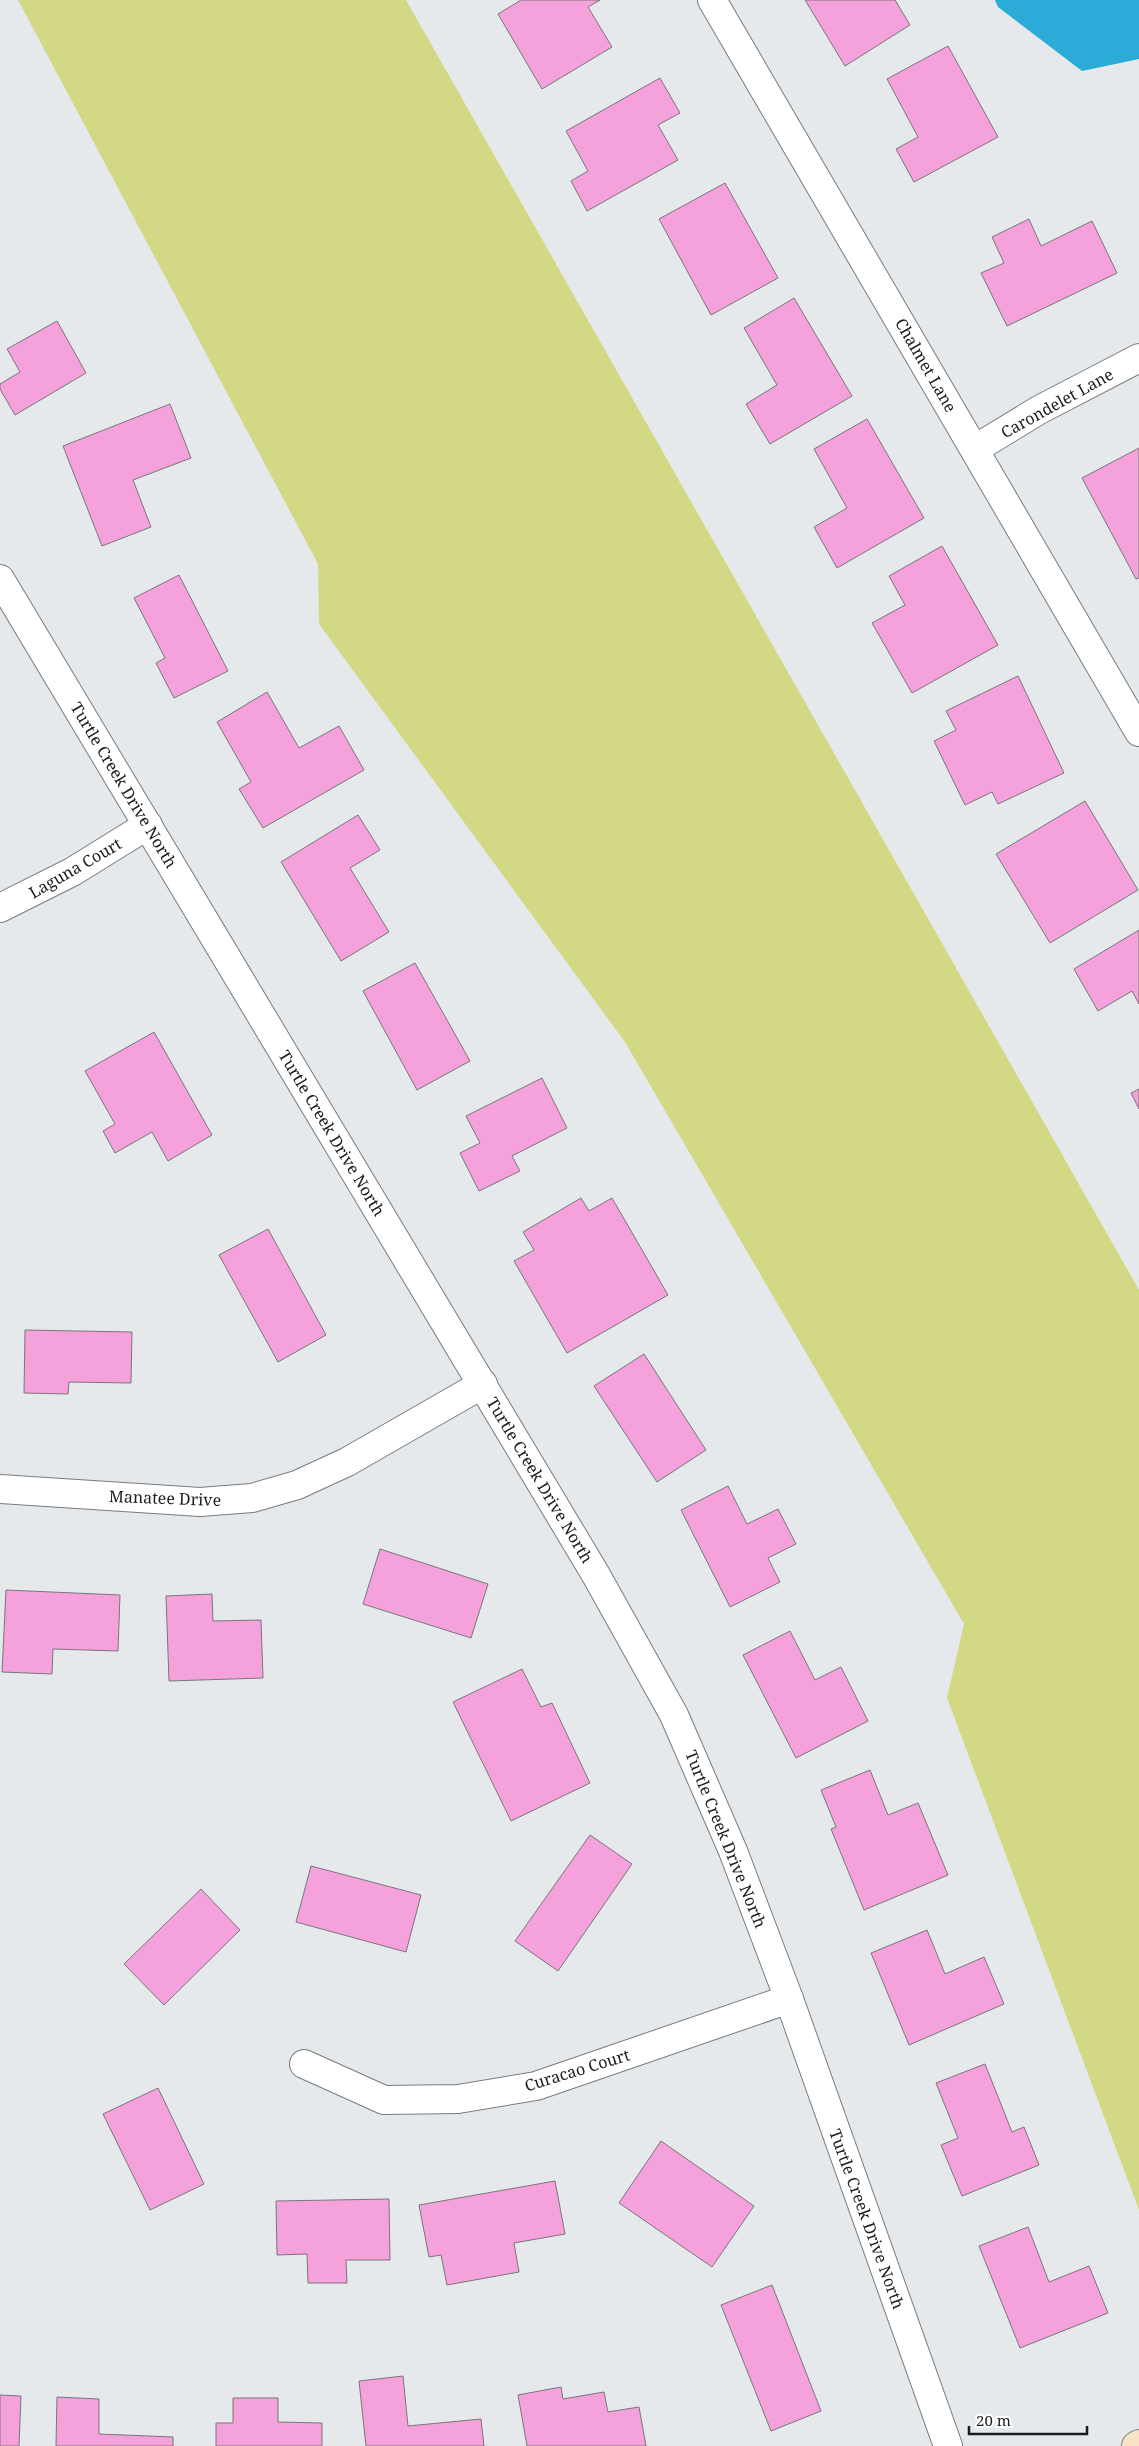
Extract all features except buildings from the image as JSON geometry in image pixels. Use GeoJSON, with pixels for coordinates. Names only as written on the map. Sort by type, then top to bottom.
{"type":"FeatureCollection","features":[{"type":"Feature","properties":{"kind":"street","name":"Chalmet Lane"},"geometry":{"type":"LineString","coordinates":[[712,0],[1139,732]]}},
{"type":"Feature","properties":{"kind":"street","name":"Carondelet Lane"},"geometry":{"type":"LineString","coordinates":[[975,448],[1039,410],[1139,358]]}},
{"type":"Feature","properties":{"kind":"street","name":"Turtle Creek Drive North"},"geometry":{"type":"LineString","coordinates":[[0,579],[483,1384],[596,1575],[674,1715],[734,1851],[789,1998],[948,2446]]}},
{"type":"Feature","properties":{"kind":"street","name":"Laguna Court"},"geometry":{"type":"LineString","coordinates":[[0,908],[72,872],[148,826]]}},
{"type":"Feature","properties":{"kind":"street","name":"Manatee Drive"},"geometry":{"type":"LineString","coordinates":[[0,1489],[200,1502],[252,1498],[296,1485],[347,1462],[483,1384]]}},
{"type":"Feature","properties":{"kind":"street","name":"Curacao Court"},"geometry":{"type":"LineString","coordinates":[[304,2064],[384,2100],[458,2099],[536,2086],[789,1998]]}},
{"type":"Feature","properties":{"kind":"green space"},"geometry":{"type":"Polygon","coordinates":[[[18,0],[406,0],[1139,1290],[1139,2210],[947,1698],[964,1624],[625,1042],[319,624],[318,564],[18,0]]]}},
{"type":"Feature","properties":{"kind":"water"},"geometry":{"type":"Polygon","coordinates":[[[995,0],[1139,0],[1139,59],[1082,71],[998,7],[995,0]]]}}]}
